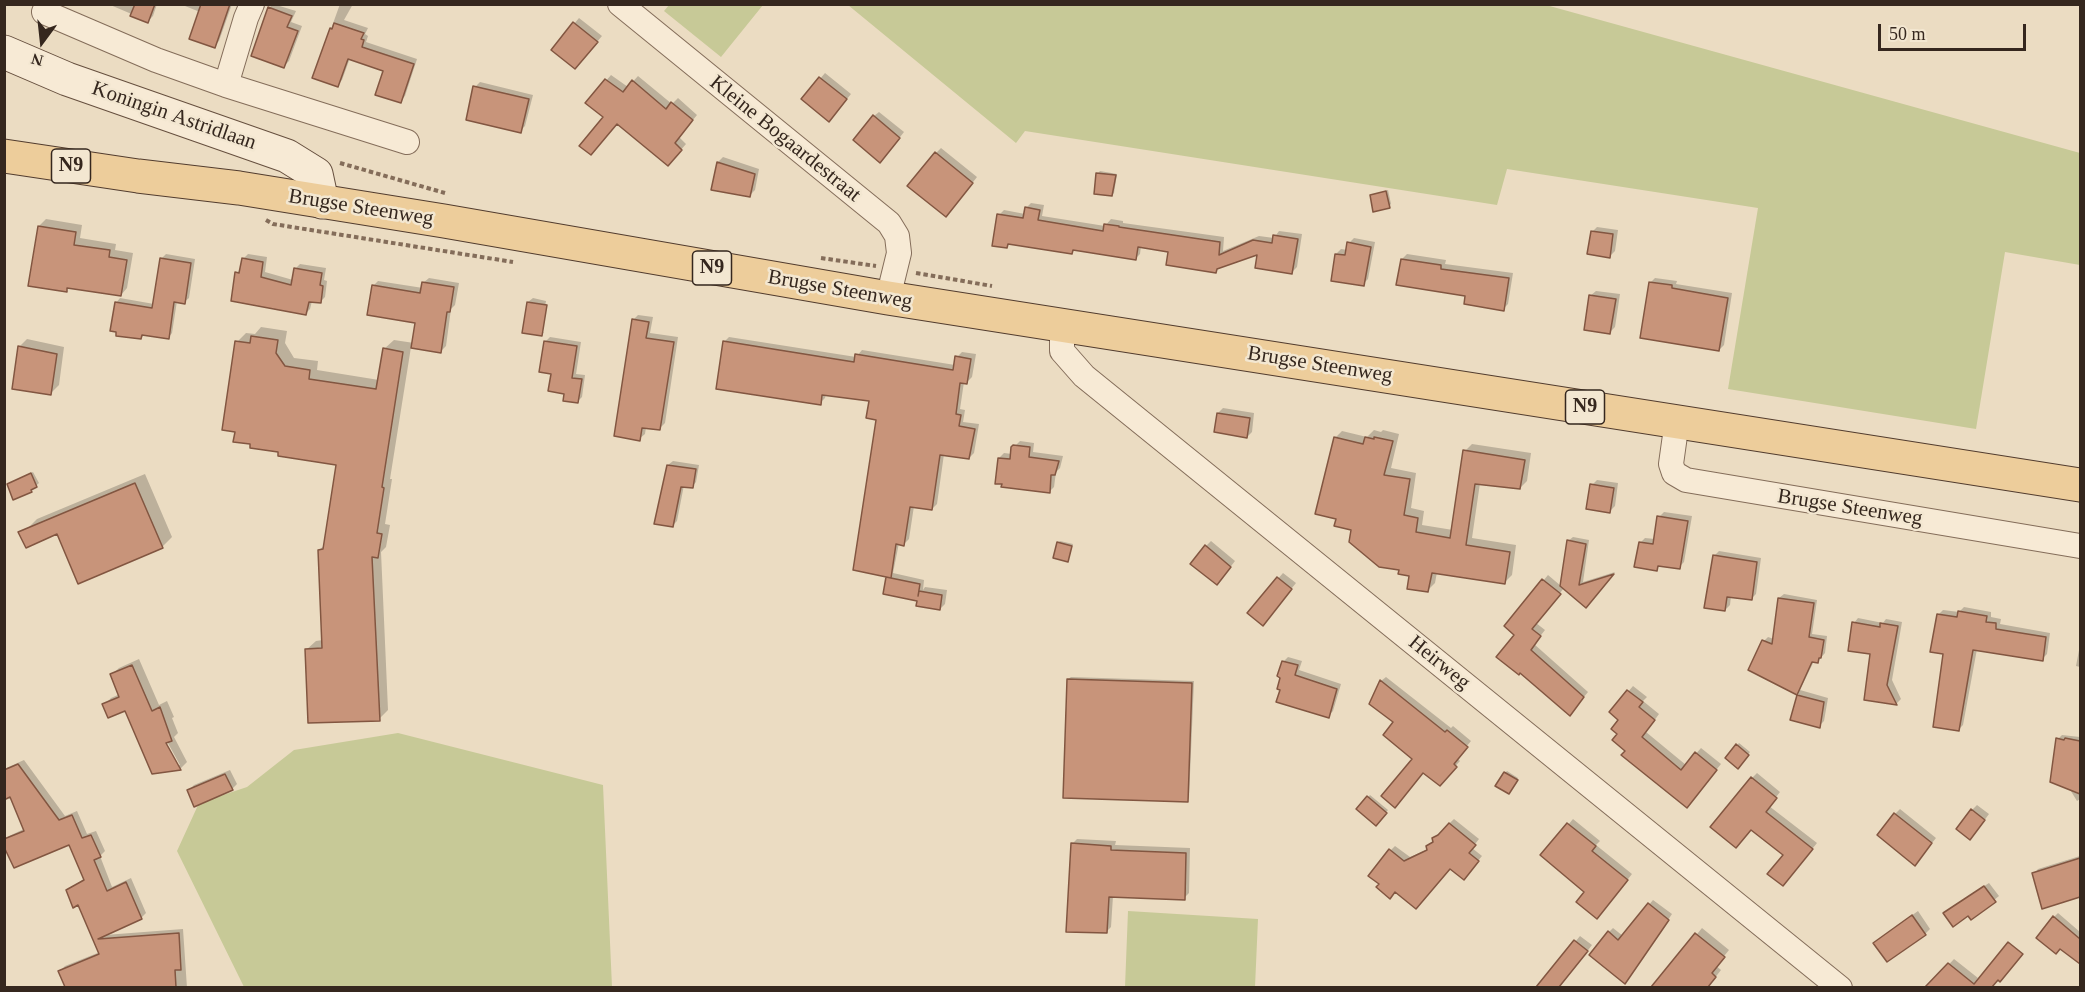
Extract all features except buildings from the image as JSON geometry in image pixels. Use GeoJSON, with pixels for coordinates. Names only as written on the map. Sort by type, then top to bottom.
{"type":"FeatureCollection","features":[{"type":"Feature","properties":{"kind":"main road","name":"Koningin Astridlaan"},"geometry":{"type":"LineString","coordinates":[[4,52],[67,79],[287,156],[316,174],[322,202]]}},
{"type":"Feature","properties":{"kind":"main road","name":"Brugse Steenweg"},"geometry":{"type":"LineString","coordinates":[[4,156],[138,177],[240,188],[444,221],[892,284],[1062,324],[2080,485]]}},
{"type":"Feature","properties":{"kind":"street"},"geometry":{"type":"LineString","coordinates":[[226,85],[252,4]]}},
{"type":"Feature","properties":{"kind":"street","name":"Kleine Bogaardestraat"},"geometry":{"type":"LineString","coordinates":[[620,4],[889,223],[897,236],[899,253],[892,284]]}},
{"type":"Feature","properties":{"kind":"street"},"geometry":{"type":"LineString","coordinates":[[44,12],[156,60],[226,85],[407,141]]}},
{"type":"Feature","properties":{"kind":"street","name":"Heirweg"},"geometry":{"type":"LineString","coordinates":[[1062,324],[1062,351],[1084,376],[1840,987]]}},
{"type":"Feature","properties":{"kind":"street","name":"Brugse Steenweg"},"geometry":{"type":"LineString","coordinates":[[1677,421],[1671,464],[1674,473],[1686,480],[2080,546]]}},
{"type":"Feature","properties":{"kind":"path"},"geometry":{"type":"LineString","coordinates":[[329,159],[451,194]]}},
{"type":"Feature","properties":{"kind":"path"},"geometry":{"type":"LineString","coordinates":[[814,256],[892,284]]}},
{"type":"Feature","properties":{"kind":"green space"},"geometry":{"type":"Polygon","coordinates":[[[669,5],[763,5],[721,57],[664,11],[669,5]]]}},
{"type":"Feature","properties":{"kind":"green space"},"geometry":{"type":"Polygon","coordinates":[[[848,5],[1546,5],[2080,153],[2080,265],[2005,252],[1976,429],[1728,389],[1758,208],[1507,169],[1497,205],[1025,131],[1016,143],[848,5]]]}},
{"type":"Feature","properties":{"kind":"green space"},"geometry":{"type":"Polygon","coordinates":[[[398,733],[603,785],[612,987],[244,987],[177,851],[199,803],[247,787],[294,750],[398,733]]]}},
{"type":"Feature","properties":{"kind":"green space"},"geometry":{"type":"Polygon","coordinates":[[[1128,911],[1258,919],[1255,987],[1125,987],[1128,911]]]}}]}
